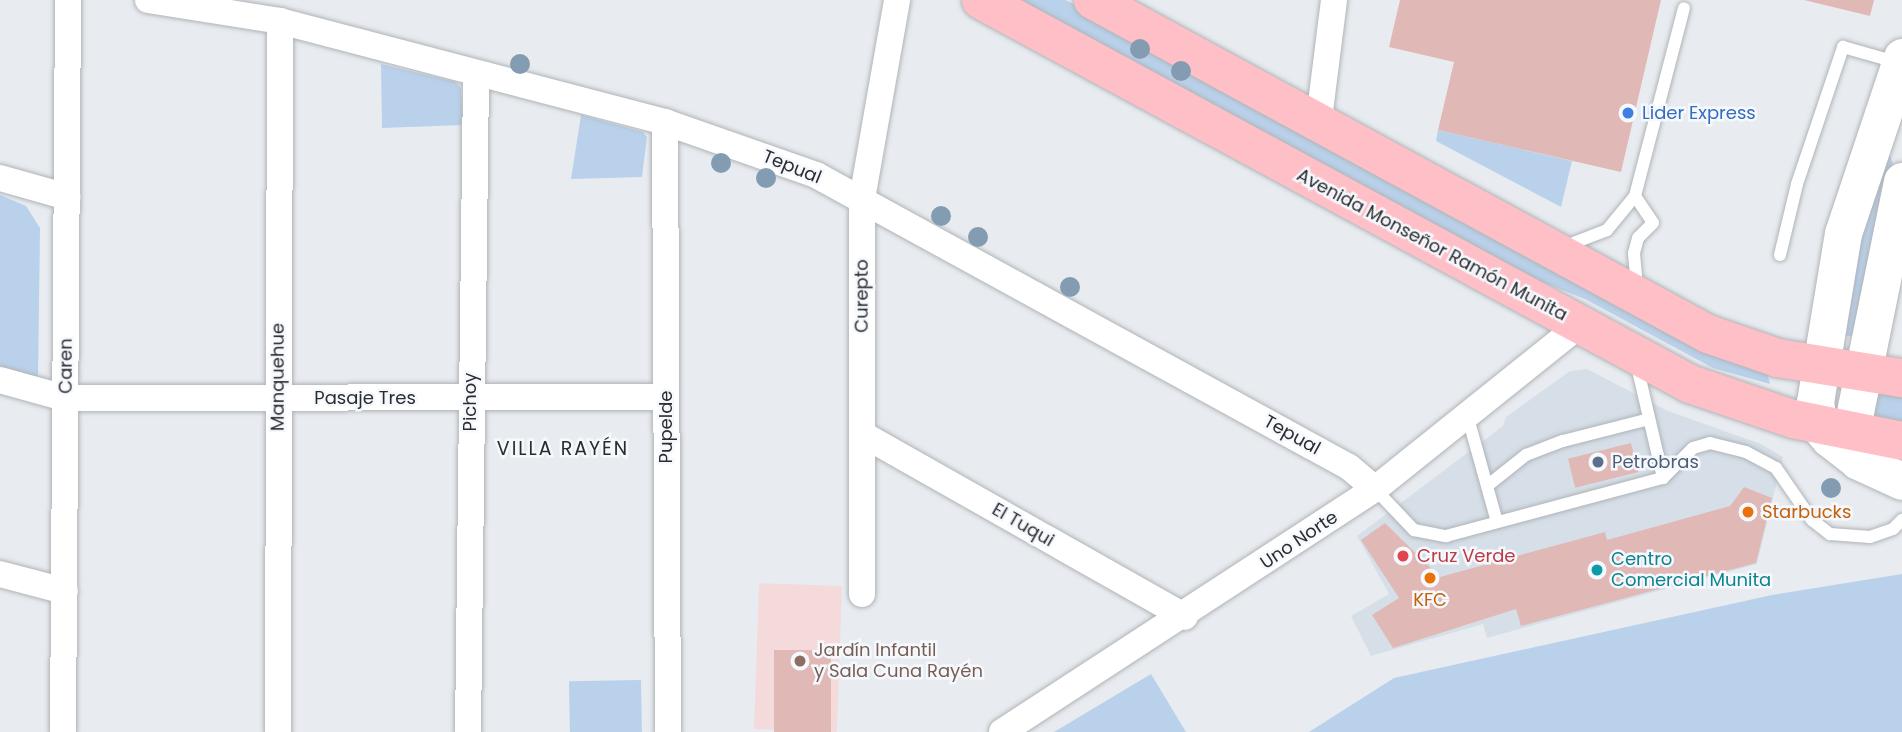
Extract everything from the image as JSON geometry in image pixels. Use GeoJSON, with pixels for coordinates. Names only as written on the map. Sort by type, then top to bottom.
{"type":"FeatureCollection","features":[{"type":"Feature","properties":{"kind":"main road","name":"Avenida Monseñor Ramón Munita"},"geometry":{"type":"LineString","coordinates":[[981,0],[1635,355],[1721,397],[1836,429],[1902,441]]}},
{"type":"Feature","properties":{"kind":"main road"},"geometry":{"type":"LineString","coordinates":[[1112,5],[1639,297],[1739,347],[1819,366],[1902,378]]}},
{"type":"Feature","properties":{"kind":"main road"},"geometry":{"type":"LineString","coordinates":[[1894,480],[1840,447],[1836,429],[1815,402],[1819,366],[1854,190],[1901,62]]}},
{"type":"Feature","properties":{"kind":"main road"},"geometry":{"type":"LineString","coordinates":[[1836,429],[1863,372],[1902,181]]}},
{"type":"Feature","properties":{"kind":"street","name":"Caren"},"geometry":{"type":"LineString","coordinates":[[64,732],[68,0]]}},
{"type":"Feature","properties":{"kind":"street","name":"Tepual"},"geometry":{"type":"LineString","coordinates":[[148,0],[280,21],[665,122],[816,175],[1349,467],[1375,489]]}},
{"type":"Feature","properties":{"kind":"street","name":"Curepto"},"geometry":{"type":"LineString","coordinates":[[862,594],[862,199],[897,0]]}},
{"type":"Feature","properties":{"kind":"street"},"geometry":{"type":"LineString","coordinates":[[1320,119],[1334,0]]}},
{"type":"Feature","properties":{"kind":"street","name":"Manquehue"},"geometry":{"type":"LineString","coordinates":[[278,732],[280,21]]}},
{"type":"Feature","properties":{"kind":"street","name":"Pichoy"},"geometry":{"type":"LineString","coordinates":[[468,732],[476,73]]}},
{"type":"Feature","properties":{"kind":"street","name":"Pupelde"},"geometry":{"type":"LineString","coordinates":[[665,122],[668,732]]}},
{"type":"Feature","properties":{"kind":"street"},"geometry":{"type":"LineString","coordinates":[[0,178],[67,197]]}},
{"type":"Feature","properties":{"kind":"street","name":"Uno Norte"},"geometry":{"type":"LineString","coordinates":[[1002,732],[1185,617],[1375,489],[1468,418],[1580,325]]}},
{"type":"Feature","properties":{"kind":"street","name":"Pasaje Tres"},"geometry":{"type":"LineString","coordinates":[[0,380],[65,398],[665,397]]}},
{"type":"Feature","properties":{"kind":"street","name":"El Tuqui"},"geometry":{"type":"LineString","coordinates":[[862,434],[1185,617]]}},
{"type":"Feature","properties":{"kind":"street"},"geometry":{"type":"LineString","coordinates":[[0,574],[65,592]]}},
{"type":"Feature","properties":{"kind":"lane"},"geometry":{"type":"LineString","coordinates":[[1556,249],[1608,230],[1635,196],[1684,8]]}},
{"type":"Feature","properties":{"kind":"lane"},"geometry":{"type":"LineString","coordinates":[[1780,255],[1797,184],[1843,47],[1901,62]]}},
{"type":"Feature","properties":{"kind":"lane"},"geometry":{"type":"LineString","coordinates":[[1635,196],[1653,223],[1637,238],[1634,253],[1639,297]]}},
{"type":"Feature","properties":{"kind":"lane"},"geometry":{"type":"LineString","coordinates":[[1635,355],[1663,478]]}},
{"type":"Feature","properties":{"kind":"lane"},"geometry":{"type":"LineString","coordinates":[[1468,418],[1497,522]]}},
{"type":"Feature","properties":{"kind":"lane"},"geometry":{"type":"LineString","coordinates":[[1487,486],[1526,455],[1563,441],[1650,419]]}},
{"type":"Feature","properties":{"kind":"lane"},"geometry":{"type":"LineString","coordinates":[[1375,489],[1422,534],[1446,536],[1663,478],[1693,448],[1721,444],[1776,468],[1812,520],[1829,534],[1870,537],[1902,520]]}},
{"type":"Feature","properties":{"kind":"shaded area"},"geometry":{"type":"Polygon","coordinates":[[[1011,0],[1066,0],[1548,255],[1731,361],[1768,375],[1770,384],[1713,368],[1585,299],[1509,269],[1011,0]]]}},
{"type":"Feature","properties":{"kind":"shaded area"},"geometry":{"type":"Polygon","coordinates":[[[381,64],[456,82],[461,88],[463,125],[382,128],[381,64]]]}},
{"type":"Feature","properties":{"kind":"shaded area"},"geometry":{"type":"Polygon","coordinates":[[[581,115],[643,132],[647,137],[642,177],[571,179],[581,115]]]}},
{"type":"Feature","properties":{"kind":"shaded area"},"geometry":{"type":"Polygon","coordinates":[[[1438,130],[1572,161],[1561,207],[1436,141],[1438,130]]]}},
{"type":"Feature","properties":{"kind":"shaded area"},"geometry":{"type":"Polygon","coordinates":[[[1885,138],[1893,165],[1855,336],[1845,336],[1841,335],[1848,286],[1885,138]]]}},
{"type":"Feature","properties":{"kind":"shaded area"},"geometry":{"type":"Polygon","coordinates":[[[0,195],[26,206],[40,228],[38,378],[0,369],[0,195]]]}},
{"type":"Feature","properties":{"kind":"shaded area"},"geometry":{"type":"Polygon","coordinates":[[[1587,369],[1668,411],[1761,444],[1783,457],[1757,564],[1487,638],[1483,624],[1371,656],[1351,616],[1389,594],[1357,536],[1503,426],[1506,417],[1570,371],[1587,369]]]}},
{"type":"Feature","properties":{"kind":"shaded area"},"geometry":{"type":"Polygon","coordinates":[[[1876,394],[1902,394],[1902,427],[1879,420],[1873,411],[1876,394]]]}},
{"type":"Feature","properties":{"kind":"shaded area"},"geometry":{"type":"Polygon","coordinates":[[[1902,574],[1902,732],[1309,732],[1394,678],[1772,595],[1902,574]]]}},
{"type":"Feature","properties":{"kind":"shaded area","name":"Jardín Infantil y Sala Cuna Rayén"},"geometry":{"type":"Polygon","coordinates":[[[759,583],[842,586],[837,732],[754,729],[759,583]]]}},
{"type":"Feature","properties":{"kind":"shaded area"},"geometry":{"type":"Polygon","coordinates":[[[1151,674],[1186,732],[1054,732],[1151,674]]]}},
{"type":"Feature","properties":{"kind":"shaded area"},"geometry":{"type":"Polygon","coordinates":[[[641,680],[642,732],[570,732],[569,681],[641,680]]]}},
{"type":"Feature","properties":{"kind":"building"},"geometry":{"type":"Polygon","coordinates":[[[1400,0],[1661,0],[1621,172],[1438,130],[1454,62],[1389,47],[1400,0]]]}},
{"type":"Feature","properties":{"kind":"building"},"geometry":{"type":"Polygon","coordinates":[[[1804,0],[1874,0],[1870,16],[1804,0]]]}},
{"type":"Feature","properties":{"kind":"building"},"geometry":{"type":"Polygon","coordinates":[[[1631,443],[1638,472],[1575,488],[1568,459],[1631,443]]]}},
{"type":"Feature","properties":{"kind":"building","name":"Centro Comercial Munita"},"geometry":{"type":"Polygon","coordinates":[[[1744,487],[1772,498],[1756,563],[1521,626],[1516,609],[1393,648],[1372,615],[1399,598],[1361,540],[1385,523],[1440,577],[1605,532],[1607,540],[1730,506],[1744,487]]]}},
{"type":"Feature","properties":{"kind":"building"},"geometry":{"type":"Polygon","coordinates":[[[774,650],[831,650],[831,732],[774,732],[774,650]]]}},
{"type":"Feature","properties":{"kind":"place","name":"Lider Express"},"geometry":{"type":"Point","coordinates":[1628,113]}},
{"type":"Feature","properties":{"kind":"place","name":"Petrobras"},"geometry":{"type":"Point","coordinates":[1598,462]}},
{"type":"Feature","properties":{"kind":"place","name":"Starbucks"},"geometry":{"type":"Point","coordinates":[1748,512]}},
{"type":"Feature","properties":{"kind":"place","name":"Cruz Verde"},"geometry":{"type":"Point","coordinates":[1403,556]}},
{"type":"Feature","properties":{"kind":"place","name":"Centro Comercial Munita"},"geometry":{"type":"Point","coordinates":[1597,570]}},
{"type":"Feature","properties":{"kind":"place","name":"KFC"},"geometry":{"type":"Point","coordinates":[1430,578]}},
{"type":"Feature","properties":{"kind":"place","name":"Jardín Infantil y Sala Cuna Rayén"},"geometry":{"type":"Point","coordinates":[800,661]}},
{"type":"Feature","properties":{"kind":"district","name":"VILLA RAYÉN"},"geometry":{"type":"Point","coordinates":[563,449]}}]}
